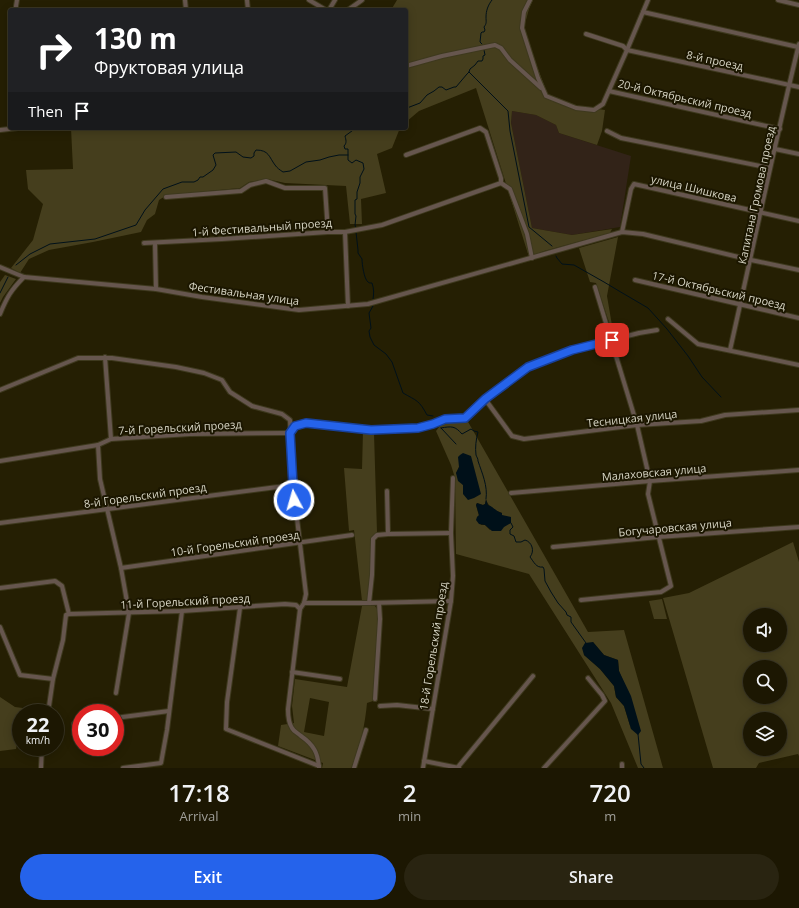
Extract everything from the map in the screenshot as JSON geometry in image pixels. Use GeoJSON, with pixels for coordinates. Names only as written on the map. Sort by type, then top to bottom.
{"type":"FeatureCollection","features":[{"type":"Feature","properties":{"kind":"street"},"geometry":{"type":"LineString","coordinates":[[309,0],[323,8]]}},
{"type":"Feature","properties":{"kind":"street"},"geometry":{"type":"LineString","coordinates":[[351,8],[362,0]]}},
{"type":"Feature","properties":{"kind":"street"},"geometry":{"type":"LineString","coordinates":[[530,0],[524,12],[522,28],[538,78],[546,96],[576,108],[594,110],[603,104],[648,0]]}},
{"type":"Feature","properties":{"kind":"street"},"geometry":{"type":"LineString","coordinates":[[778,0],[799,5]]}},
{"type":"Feature","properties":{"kind":"street"},"geometry":{"type":"LineString","coordinates":[[644,12],[799,46]]}},
{"type":"Feature","properties":{"kind":"street","name":"8-й проезд"},"geometry":{"type":"LineString","coordinates":[[586,34],[623,46],[627,50],[799,87]]}},
{"type":"Feature","properties":{"kind":"street"},"geometry":{"type":"LineString","coordinates":[[408,65],[442,56],[495,46],[500,48],[510,60],[542,89]]}},
{"type":"Feature","properties":{"kind":"street","name":"Капитана Громова проезд"},"geometry":{"type":"LineString","coordinates":[[730,350],[780,129],[788,85],[799,46]]}},
{"type":"Feature","properties":{"kind":"street","name":"20-й Октябрьский проезд"},"geometry":{"type":"LineString","coordinates":[[609,90],[780,129]]}},
{"type":"Feature","properties":{"kind":"street"},"geometry":{"type":"LineString","coordinates":[[406,155],[480,128],[486,132],[501,178],[501,183]]}},
{"type":"Feature","properties":{"kind":"street"},"geometry":{"type":"LineString","coordinates":[[606,131],[621,138],[770,168]]}},
{"type":"Feature","properties":{"kind":"street"},"geometry":{"type":"LineString","coordinates":[[775,149],[799,154]]}},
{"type":"Feature","properties":{"kind":"street"},"geometry":{"type":"LineString","coordinates":[[166,197],[241,191],[250,185],[266,181],[286,188],[325,188],[328,232]]}},
{"type":"Feature","properties":{"kind":"street"},"geometry":{"type":"LineString","coordinates":[[345,232],[382,225],[501,183]]}},
{"type":"Feature","properties":{"kind":"street"},"geometry":{"type":"LineString","coordinates":[[501,183],[510,189],[527,234],[532,258]]}},
{"type":"Feature","properties":{"kind":"street","name":"улица Шишкова"},"geometry":{"type":"LineString","coordinates":[[622,232],[631,189],[634,184],[799,220]]}},
{"type":"Feature","properties":{"kind":"street","name":"1-й Фестивальный проезд"},"geometry":{"type":"LineString","coordinates":[[144,243],[345,232],[348,306]]}},
{"type":"Feature","properties":{"kind":"street"},"geometry":{"type":"LineString","coordinates":[[622,232],[643,234],[799,270]]}},
{"type":"Feature","properties":{"kind":"street","name":"Фестивальная улица"},"geometry":{"type":"LineString","coordinates":[[0,268],[24,277],[156,289],[202,297],[299,310],[368,304],[622,232]]}},
{"type":"Feature","properties":{"kind":"street"},"geometry":{"type":"LineString","coordinates":[[155,243],[156,289]]}},
{"type":"Feature","properties":{"kind":"street"},"geometry":{"type":"LineString","coordinates":[[0,314],[6,298],[24,277]]}},
{"type":"Feature","properties":{"kind":"street","name":"17-й Октябрьский проезд"},"geometry":{"type":"LineString","coordinates":[[635,280],[799,318]]}},
{"type":"Feature","properties":{"kind":"street"},"geometry":{"type":"LineString","coordinates":[[581,600],[661,592],[672,586],[648,494],[650,481],[637,425],[595,287]]}},
{"type":"Feature","properties":{"kind":"street"},"geometry":{"type":"LineString","coordinates":[[668,319],[698,344],[799,365]]}},
{"type":"Feature","properties":{"kind":"street"},"geometry":{"type":"LineString","coordinates":[[290,433],[295,426],[306,423],[371,430],[418,428],[445,419],[465,418],[485,399],[528,367],[572,350],[639,333],[657,330]]}},
{"type":"Feature","properties":{"kind":"street"},"geometry":{"type":"LineString","coordinates":[[0,390],[78,358],[105,358],[176,366],[204,373],[222,380],[230,392],[252,406],[282,414],[290,420],[293,485],[306,594],[304,603],[300,609],[288,718],[295,732],[314,747],[317,754],[319,767]]}},
{"type":"Feature","properties":{"kind":"street"},"geometry":{"type":"LineString","coordinates":[[105,358],[111,439]]}},
{"type":"Feature","properties":{"kind":"street","name":"Тесницкая улица"},"geometry":{"type":"LineString","coordinates":[[485,399],[512,436],[524,439],[637,425],[701,421],[725,415],[799,410]]}},
{"type":"Feature","properties":{"kind":"street","name":"7-й Горельский проезд"},"geometry":{"type":"LineString","coordinates":[[0,461],[98,445],[111,439],[190,434],[290,433]]}},
{"type":"Feature","properties":{"kind":"street"},"geometry":{"type":"LineString","coordinates":[[98,445],[100,479],[121,568],[129,613],[116,693]]}},
{"type":"Feature","properties":{"kind":"street","name":"Малаховская улица"},"geometry":{"type":"LineString","coordinates":[[511,493],[799,470]]}},
{"type":"Feature","properties":{"kind":"street","name":"18-й Горельский проезд"},"geometry":{"type":"LineString","coordinates":[[423,768],[451,602],[453,576],[451,533],[452,478]]}},
{"type":"Feature","properties":{"kind":"street","name":"8-й Горельский проезд"},"geometry":{"type":"LineString","coordinates":[[0,523],[293,485]]}},
{"type":"Feature","properties":{"kind":"street"},"geometry":{"type":"LineString","coordinates":[[387,490],[388,534]]}},
{"type":"Feature","properties":{"kind":"street","name":"Богучаровская улица"},"geometry":{"type":"LineString","coordinates":[[553,547],[658,537],[799,527]]}},
{"type":"Feature","properties":{"kind":"street"},"geometry":{"type":"LineString","coordinates":[[369,603],[372,575],[373,539],[377,535],[451,533]]}},
{"type":"Feature","properties":{"kind":"street","name":"10-й Горельский проезд"},"geometry":{"type":"LineString","coordinates":[[121,568],[352,535]]}},
{"type":"Feature","properties":{"kind":"street"},"geometry":{"type":"LineString","coordinates":[[0,588],[55,581],[62,586],[69,614],[66,615],[63,640],[53,679],[49,704]]}},
{"type":"Feature","properties":{"kind":"street"},"geometry":{"type":"LineString","coordinates":[[304,603],[451,602]]}},
{"type":"Feature","properties":{"kind":"street"},"geometry":{"type":"LineString","coordinates":[[375,699],[380,619],[379,603]]}},
{"type":"Feature","properties":{"kind":"street","name":"11-й Горельский проезд"},"geometry":{"type":"LineString","coordinates":[[69,614],[182,611],[284,604],[296,605],[300,609]]}},
{"type":"Feature","properties":{"kind":"street"},"geometry":{"type":"LineString","coordinates":[[240,608],[226,702],[226,730],[319,767]]}},
{"type":"Feature","properties":{"kind":"street"},"geometry":{"type":"LineString","coordinates":[[123,768],[161,766],[182,611]]}},
{"type":"Feature","properties":{"kind":"street"},"geometry":{"type":"LineString","coordinates":[[0,627],[20,674],[53,679]]}},
{"type":"Feature","properties":{"kind":"street"},"geometry":{"type":"LineString","coordinates":[[292,672],[340,680]]}},
{"type":"Feature","properties":{"kind":"street"},"geometry":{"type":"LineString","coordinates":[[424,760],[459,768],[533,676]]}},
{"type":"Feature","properties":{"kind":"street"},"geometry":{"type":"LineString","coordinates":[[544,768],[605,702],[602,695],[588,678]]}},
{"type":"Feature","properties":{"kind":"street"},"geometry":{"type":"LineString","coordinates":[[380,706],[397,705],[433,708]]}},
{"type":"Feature","properties":{"kind":"street"},"geometry":{"type":"LineString","coordinates":[[124,717],[169,711]]}},
{"type":"Feature","properties":{"kind":"street"},"geometry":{"type":"LineString","coordinates":[[354,768],[366,730]]}},
{"type":"Feature","properties":{"kind":"street"},"geometry":{"type":"LineString","coordinates":[[40,768],[41,756]]}},
{"type":"Feature","properties":{"kind":"shaded area"},"geometry":{"type":"Polygon","coordinates":[[[397,0],[533,0],[524,27],[548,95],[576,106],[605,110],[602,131],[597,145],[559,133],[556,125],[536,115],[512,111],[511,123],[532,228],[572,235],[612,229],[610,233],[544,251],[529,257],[476,88],[419,111],[408,120],[408,8],[392,8],[397,0]]]}},
{"type":"Feature","properties":{"kind":"shaded area"},"geometry":{"type":"Polygon","coordinates":[[[512,111],[536,115],[556,125],[559,133],[631,156],[620,227],[572,235],[532,228],[511,123],[512,111]]]}},
{"type":"Feature","properties":{"kind":"shaded area"},"geometry":{"type":"Polygon","coordinates":[[[71,130],[399,130],[392,148],[377,154],[386,193],[361,199],[362,224],[350,224],[346,186],[285,183],[267,179],[249,182],[240,188],[167,195],[159,200],[155,214],[147,220],[141,232],[49,250],[29,259],[20,273],[11,268],[33,240],[43,204],[28,189],[26,170],[73,169],[71,130]]]}},
{"type":"Feature","properties":{"kind":"shaded area"},"geometry":{"type":"Polygon","coordinates":[[[618,237],[607,296],[614,337],[596,283],[590,282],[579,248],[618,237]]]}},
{"type":"Feature","properties":{"kind":"shaded area"},"geometry":{"type":"Polygon","coordinates":[[[5,275],[16,279],[0,303],[0,282],[5,275]]]}},
{"type":"Feature","properties":{"kind":"shaded area"},"geometry":{"type":"Polygon","coordinates":[[[467,420],[588,632],[624,630],[663,768],[638,768],[611,703],[529,574],[456,554],[455,478],[436,431],[442,423],[447,421],[467,420]],[[459,467],[456,473],[463,485],[468,500],[459,467]],[[486,500],[485,504],[483,505],[477,503],[476,505],[479,516],[477,517],[481,525],[485,525],[490,530],[502,513],[492,508],[486,500]],[[593,642],[584,655],[600,669],[614,686],[616,697],[624,706],[631,729],[624,683],[619,671],[618,660],[604,655],[593,642]]]}},
{"type":"Feature","properties":{"kind":"shaded area"},"geometry":{"type":"Polygon","coordinates":[[[363,431],[374,433],[377,532],[371,538],[368,601],[362,601],[354,530],[349,531],[344,468],[362,469],[363,431]]]}},
{"type":"Feature","properties":{"kind":"shaded area"},"geometry":{"type":"Polygon","coordinates":[[[463,453],[471,456],[481,494],[468,500],[463,494],[463,485],[458,481],[456,473],[459,467],[458,457],[463,453]]]}},
{"type":"Feature","properties":{"kind":"shaded area"},"geometry":{"type":"Polygon","coordinates":[[[486,499],[488,505],[502,513],[502,515],[511,517],[511,523],[504,527],[501,531],[492,531],[485,525],[479,524],[476,520],[479,515],[476,505],[477,503],[483,505],[485,504],[486,499]]]}},
{"type":"Feature","properties":{"kind":"shaded area"},"geometry":{"type":"Polygon","coordinates":[[[793,542],[799,562],[799,756],[798,754],[759,763],[756,768],[713,768],[663,598],[689,593],[793,542]]]}},
{"type":"Feature","properties":{"kind":"shaded area"},"geometry":{"type":"Polygon","coordinates":[[[662,599],[667,619],[654,619],[649,601],[662,599]]]}},
{"type":"Feature","properties":{"kind":"shaded area"},"geometry":{"type":"Polygon","coordinates":[[[362,606],[375,606],[377,609],[378,619],[373,701],[367,703],[362,736],[352,768],[322,768],[323,763],[278,746],[281,725],[294,723],[292,706],[295,679],[347,687],[362,606]],[[310,698],[304,732],[324,736],[329,702],[310,698]]]}},
{"type":"Feature","properties":{"kind":"shaded area"},"geometry":{"type":"Polygon","coordinates":[[[593,642],[604,655],[618,660],[619,671],[631,696],[641,731],[638,735],[631,729],[624,706],[616,697],[614,686],[600,669],[584,655],[582,648],[585,643],[593,642]]]}},
{"type":"Feature","properties":{"kind":"shaded area"},"geometry":{"type":"Polygon","coordinates":[[[0,697],[12,705],[12,750],[0,751],[0,697]]]}},
{"type":"Feature","properties":{"kind":"waterway"},"geometry":{"type":"LineString","coordinates":[[482,44],[480,42],[481,33],[485,30],[484,27],[486,23],[487,10],[492,0]]}},
{"type":"Feature","properties":{"kind":"waterway"},"geometry":{"type":"LineString","coordinates":[[408,108],[420,103],[427,95],[439,87],[446,90],[456,87],[470,69],[478,61],[482,61],[483,56],[485,55],[484,50]]}},
{"type":"Feature","properties":{"kind":"waterway"},"geometry":{"type":"LineString","coordinates":[[469,72],[508,111],[510,131],[529,227],[552,246]]}},
{"type":"Feature","properties":{"kind":"waterway"},"geometry":{"type":"LineString","coordinates":[[353,130],[345,136],[346,143],[344,146],[345,149],[348,149],[348,160],[352,163],[356,160],[363,163],[364,169],[360,177],[357,199],[355,200],[356,228]]}},
{"type":"Feature","properties":{"kind":"waterway"},"geometry":{"type":"LineString","coordinates":[[16,265],[30,254],[50,244],[95,239],[136,225],[145,210],[163,189],[182,182],[194,182],[213,170],[216,165],[213,155],[215,153],[236,152],[243,157],[251,158],[254,156],[256,150],[264,151],[283,172],[290,171],[306,162],[339,155],[348,155]]}},
{"type":"Feature","properties":{"kind":"waterway"},"geometry":{"type":"LineString","coordinates":[[356,232],[358,253],[362,259],[365,278],[368,282],[372,283],[374,291],[373,299]]}},
{"type":"Feature","properties":{"kind":"waterway"},"geometry":{"type":"LineString","coordinates":[[556,256],[562,264],[574,265],[648,308],[667,329],[702,377],[721,397]]}},
{"type":"Feature","properties":{"kind":"waterway"},"geometry":{"type":"LineString","coordinates":[[0,293],[8,277]]}},
{"type":"Feature","properties":{"kind":"waterway"},"geometry":{"type":"LineString","coordinates":[[373,306],[369,313],[371,328],[369,331],[374,345],[386,354],[392,362],[403,393],[417,401],[427,415],[433,416]]}},
{"type":"Feature","properties":{"kind":"waterway"},"geometry":{"type":"LineString","coordinates":[[441,428],[453,427],[462,434],[471,429],[478,432],[476,455],[483,475],[486,499]]}},
{"type":"Feature","properties":{"kind":"waterway"},"geometry":{"type":"LineString","coordinates":[[441,428],[456,444]]}},
{"type":"Feature","properties":{"kind":"waterway"},"geometry":{"type":"LineString","coordinates":[[511,523],[513,527],[510,530],[510,534],[514,536],[516,542],[525,540],[531,545],[532,555],[530,557],[537,566],[543,567],[545,581],[551,592],[567,615],[571,617],[571,622],[586,643]]}},
{"type":"Feature","properties":{"kind":"waterway"},"geometry":{"type":"LineString","coordinates":[[638,734],[641,764],[644,768]]}},
{"type":"Feature","properties":{"kind":"route"},"geometry":{"type":"LineString","coordinates":[[294,500],[290,433],[295,426],[306,423],[371,430],[418,428],[445,419],[465,418],[485,399],[528,367],[572,350],[612,340]]}}]}
